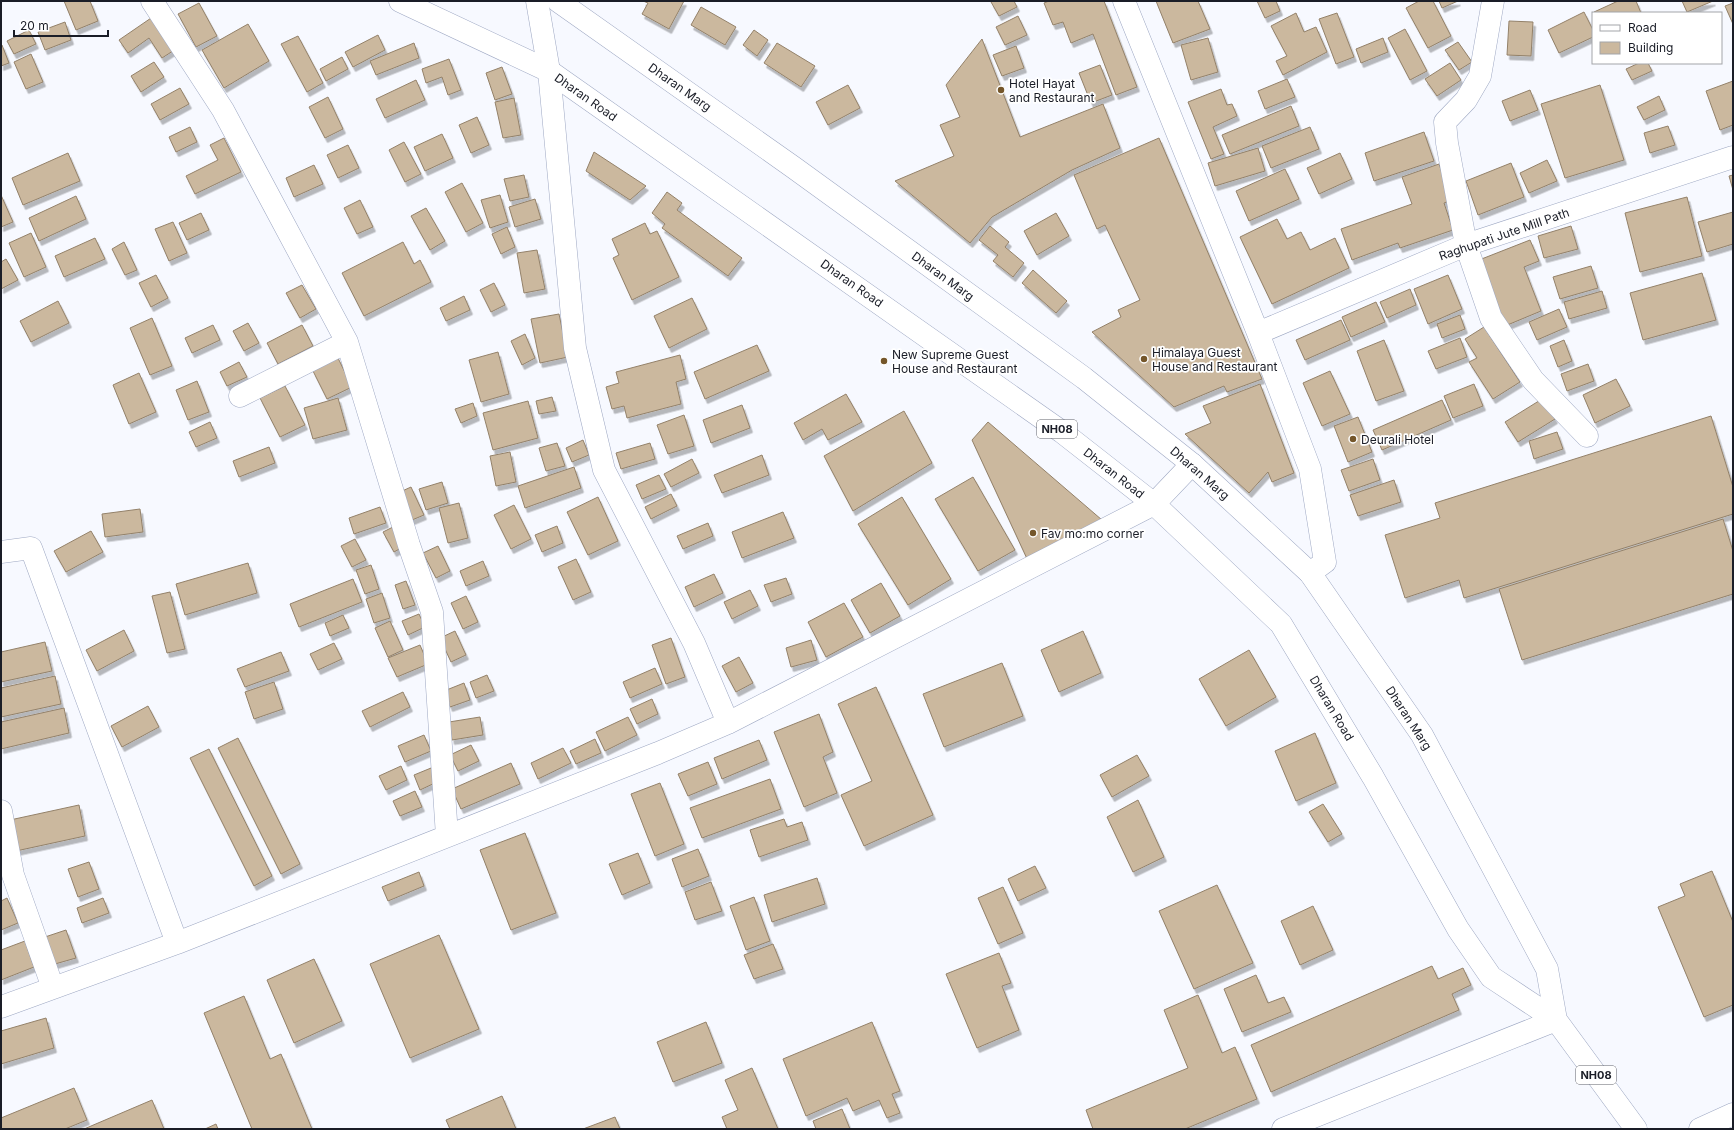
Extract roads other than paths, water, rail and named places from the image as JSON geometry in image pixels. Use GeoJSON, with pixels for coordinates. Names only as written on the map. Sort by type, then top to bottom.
{"type":"FeatureCollection","features":[{"type":"Feature","properties":{"kind":"main road"},"geometry":{"type":"LineString","coordinates":[[152,1],[223,110],[347,342],[409,545],[432,612],[447,836]]}},
{"type":"Feature","properties":{"kind":"main road","name":"Dharan Road"},"geometry":{"type":"LineString","coordinates":[[400,1],[549,71],[1055,427],[1154,504],[1282,624],[1373,777],[1466,941],[1491,977],[1556,1020]]}},
{"type":"Feature","properties":{"kind":"main road"},"geometry":{"type":"LineString","coordinates":[[537,1],[549,71],[575,348],[604,470],[694,643],[728,723]]}},
{"type":"Feature","properties":{"kind":"main road","name":"Dharan Marg"},"geometry":{"type":"LineString","coordinates":[[558,1],[793,167],[1077,373],[1192,464],[1310,573],[1422,735],[1547,969],[1556,1020],[1636,1129]]}},
{"type":"Feature","properties":{"kind":"main road"},"geometry":{"type":"LineString","coordinates":[[1124,1],[1258,333],[1310,469],[1325,562],[1310,573]]}},
{"type":"Feature","properties":{"kind":"main road"},"geometry":{"type":"LineString","coordinates":[[1493,1],[1480,76],[1466,100],[1445,122],[1447,143],[1466,244],[1491,318],[1533,380],[1587,436]]}},
{"type":"Feature","properties":{"kind":"main road","name":"Raghupati Jute Mill Path"},"geometry":{"type":"LineString","coordinates":[[1258,333],[1466,244],[1733,157]]}},
{"type":"Feature","properties":{"kind":"main road"},"geometry":{"type":"LineString","coordinates":[[240,396],[347,342]]}},
{"type":"Feature","properties":{"kind":"main road"},"geometry":{"type":"LineString","coordinates":[[1,1007],[177,943],[658,753],[728,723],[1154,504],[1192,464]]}},
{"type":"Feature","properties":{"kind":"main road"},"geometry":{"type":"LineString","coordinates":[[1,552],[31,548],[177,943]]}},
{"type":"Feature","properties":{"kind":"main road"},"geometry":{"type":"LineString","coordinates":[[1,811],[14,875],[53,988]]}},
{"type":"Feature","properties":{"kind":"main road"},"geometry":{"type":"LineString","coordinates":[[1283,1129],[1556,1020]]}},
{"type":"Feature","properties":{"kind":"main road"},"geometry":{"type":"LineString","coordinates":[[1700,1129],[1733,1114]]}},
{"type":"Feature","properties":{"kind":"place","name":"Hotel Hayat and Restaurant"},"geometry":{"type":"Point","coordinates":[1001,90]}},
{"type":"Feature","properties":{"kind":"place","name":"Himalaya Guest House and Restaurant"},"geometry":{"type":"Point","coordinates":[1144,359]}},
{"type":"Feature","properties":{"kind":"place","name":"New Supreme Guest House and Restaurant"},"geometry":{"type":"Point","coordinates":[884,361]}},
{"type":"Feature","properties":{"kind":"place","name":"Deurali Hotel"},"geometry":{"type":"Point","coordinates":[1353,439]}},
{"type":"Feature","properties":{"kind":"place","name":"Fav mo:mo corner"},"geometry":{"type":"Point","coordinates":[1033,533]}}]}
